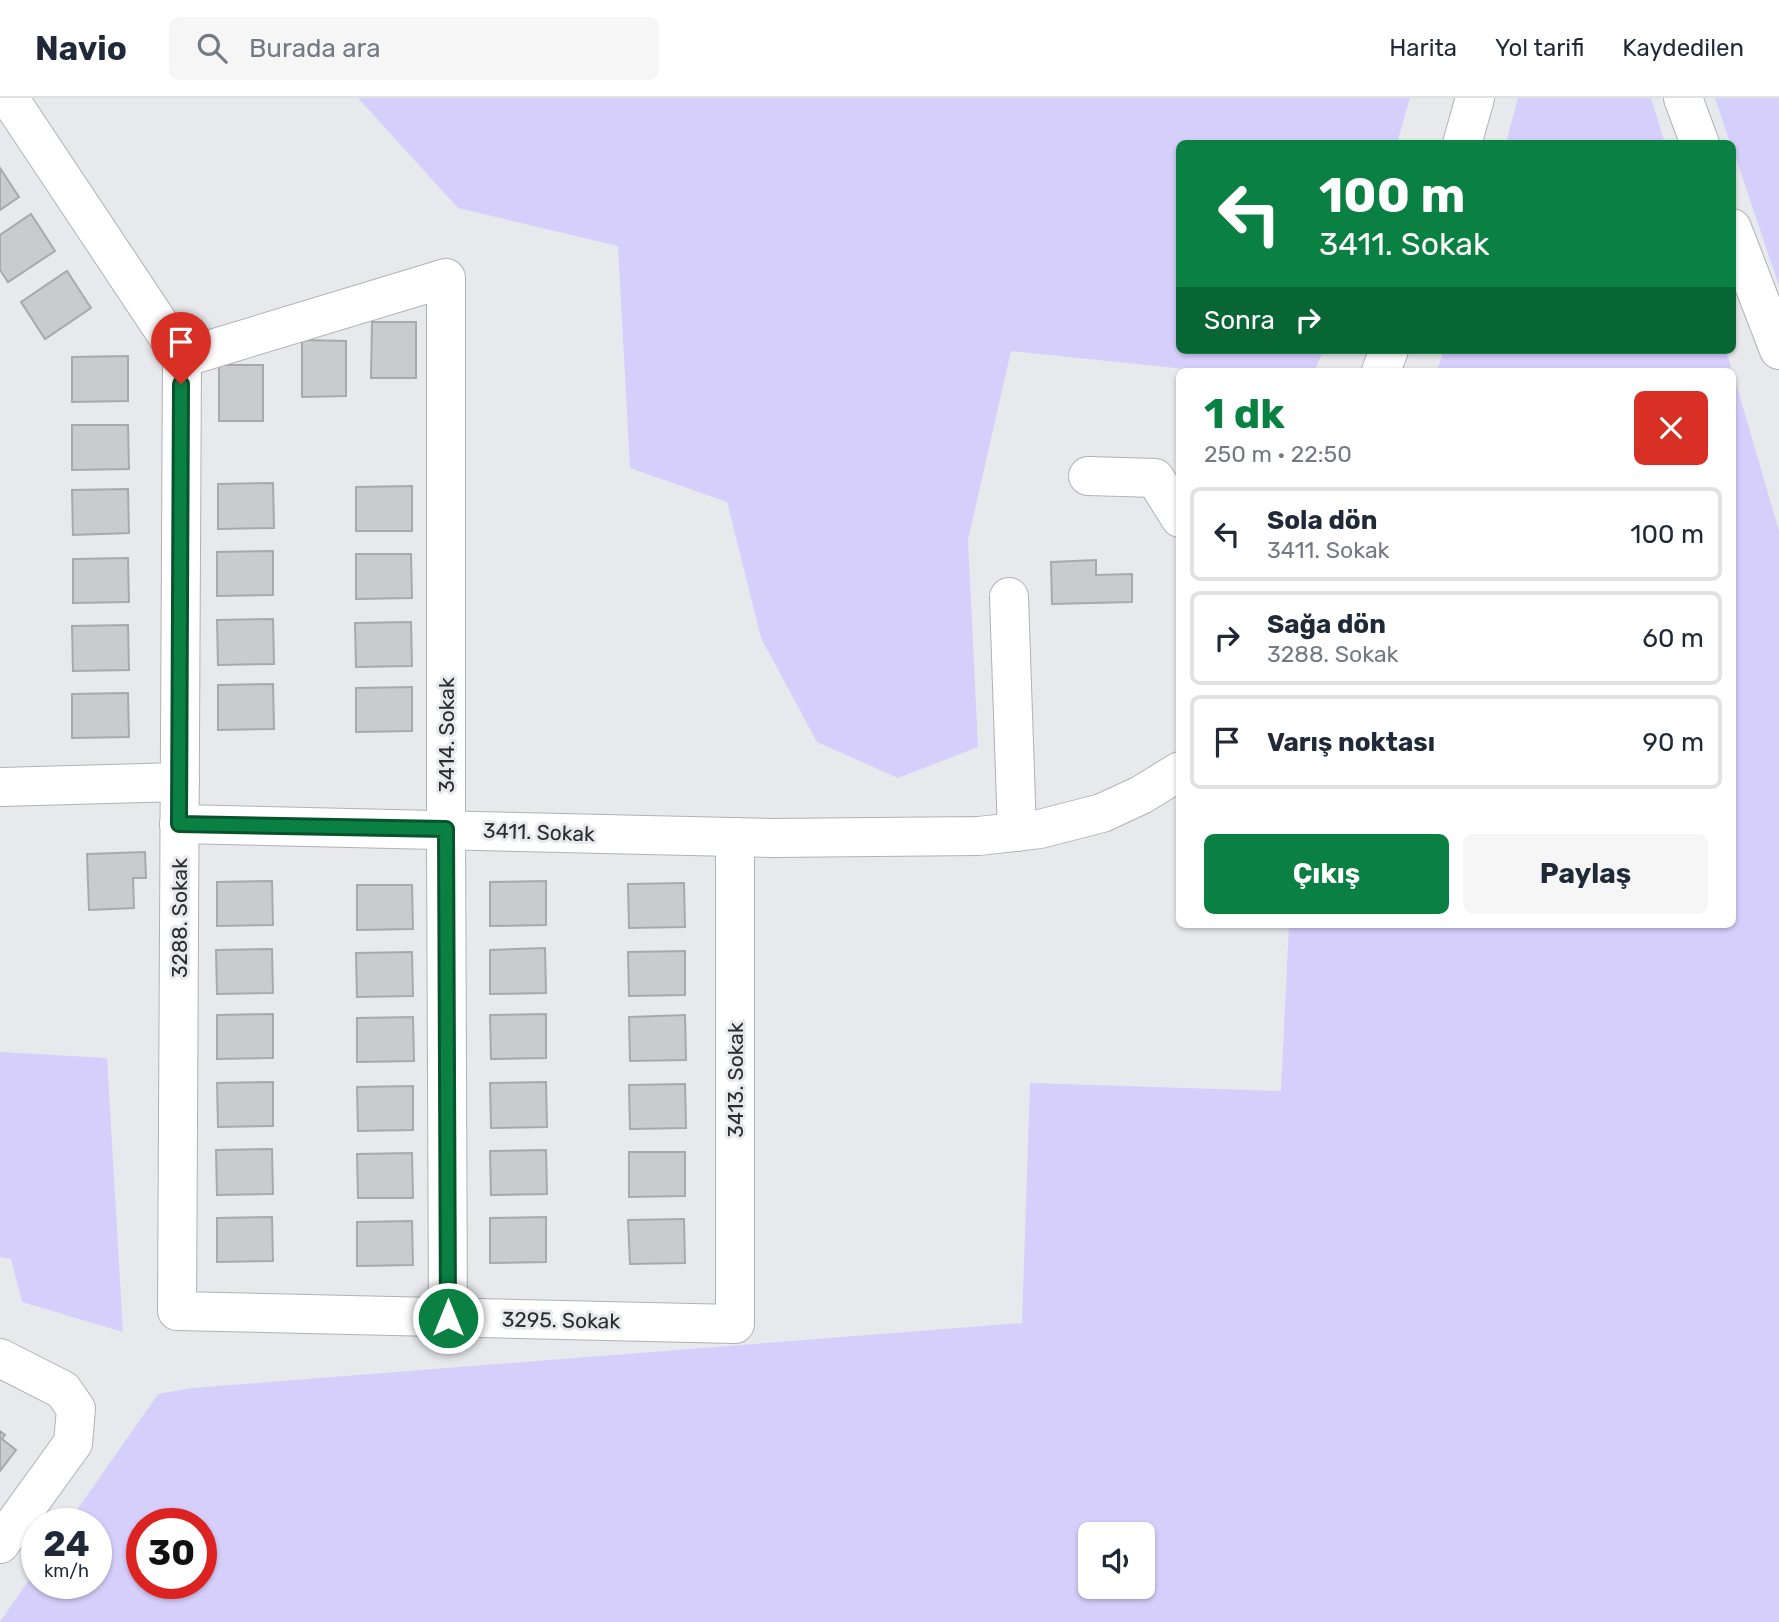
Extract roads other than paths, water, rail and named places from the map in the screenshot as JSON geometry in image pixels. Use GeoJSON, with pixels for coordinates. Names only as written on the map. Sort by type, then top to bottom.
{"type":"FeatureCollection","features":[{"type":"Feature","properties":{"kind":"street"},"geometry":{"type":"LineString","coordinates":[[9,98],[182,358]]}},
{"type":"Feature","properties":{"kind":"street"},"geometry":{"type":"LineString","coordinates":[[1463,140],[1475,98]]}},
{"type":"Feature","properties":{"kind":"street"},"geometry":{"type":"LineString","coordinates":[[1683,98],[1699,140]]}},
{"type":"Feature","properties":{"kind":"street"},"geometry":{"type":"LineString","coordinates":[[1736,238],[1779,350]]}},
{"type":"Feature","properties":{"kind":"street","name":"3414. Sokak"},"geometry":{"type":"LineString","coordinates":[[182,358],[446,278],[448,1318]]}},
{"type":"Feature","properties":{"kind":"street","name":"3288. Sokak"},"geometry":{"type":"LineString","coordinates":[[177,1311],[182,358]]}},
{"type":"Feature","properties":{"kind":"street"},"geometry":{"type":"LineString","coordinates":[[1088,476],[1156,478],[1176,511]]}},
{"type":"Feature","properties":{"kind":"street"},"geometry":{"type":"LineString","coordinates":[[1009,597],[1017,832]]}},
{"type":"Feature","properties":{"kind":"street","name":"3411. Sokak"},"geometry":{"type":"LineString","coordinates":[[179,824],[773,838],[979,836],[1040,829],[1102,813],[1142,795],[1176,774]]}},
{"type":"Feature","properties":{"kind":"street"},"geometry":{"type":"LineString","coordinates":[[0,787],[180,782]]}},
{"type":"Feature","properties":{"kind":"street","name":"3413. Sokak"},"geometry":{"type":"LineString","coordinates":[[735,837],[735,1324]]}},
{"type":"Feature","properties":{"kind":"street","name":"3295. Sokak"},"geometry":{"type":"LineString","coordinates":[[177,1311],[735,1324]]}},
{"type":"Feature","properties":{"kind":"street"},"geometry":{"type":"LineString","coordinates":[[0,1358],[63,1390],[76,1409],[74,1443],[0,1544]]}}]}
